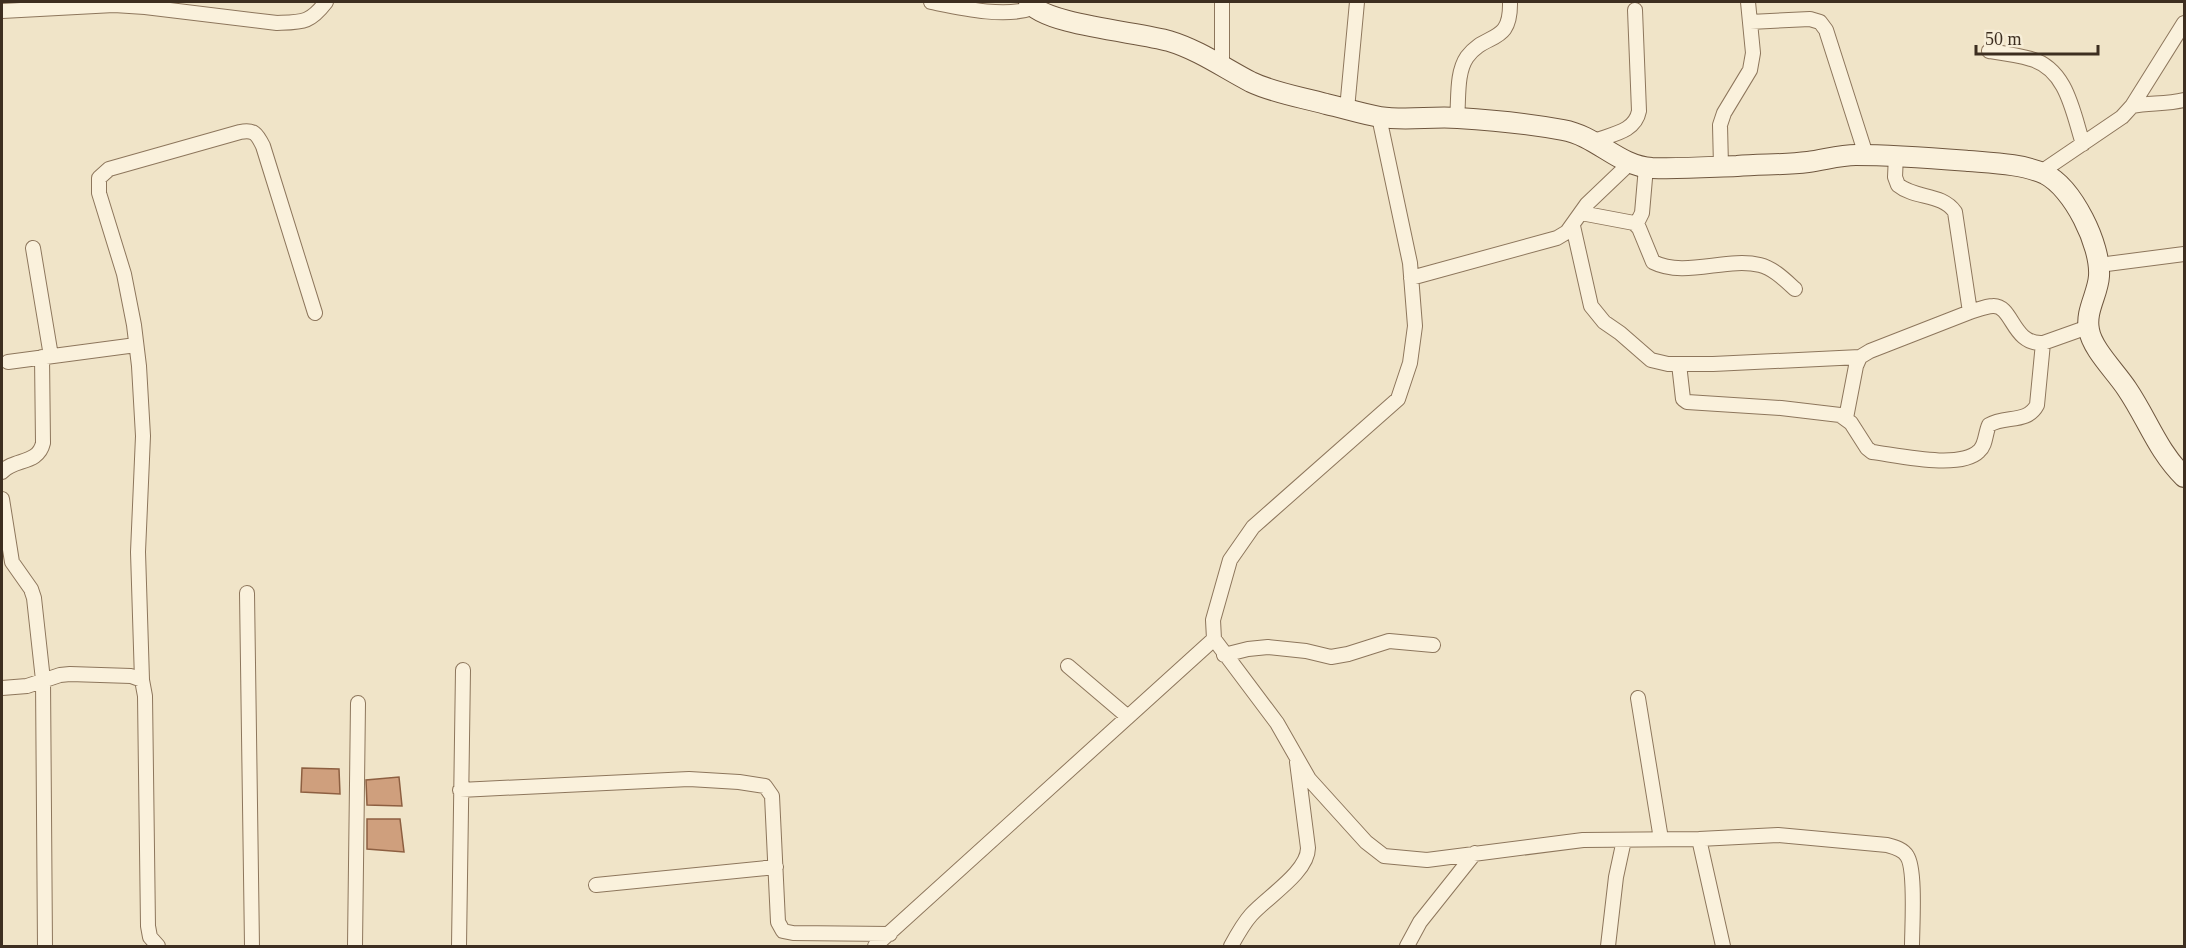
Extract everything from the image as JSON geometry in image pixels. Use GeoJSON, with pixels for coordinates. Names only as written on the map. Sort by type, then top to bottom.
{"type":"FeatureCollection","features":[{"type":"Feature","properties":{"kind":"street"},"geometry":{"type":"LineString","coordinates":[[2,11],[64,4],[105,5],[145,7],[278,23],[308,20],[316,15],[326,2]]}},
{"type":"Feature","properties":{"kind":"street"},"geometry":{"type":"LineString","coordinates":[[931,2],[1006,13],[1020,12],[1031,4],[1062,20],[1152,36],[1180,45],[1264,87],[1379,117],[1412,120],[1457,118],[1564,130],[1594,141],[1613,155],[1638,165],[1672,169],[1807,162],[1854,155],[1896,155],[1991,163],[2041,172],[2057,181],[2071,196],[2082,214],[2099,265],[2099,280],[2091,306],[2088,327],[2091,339],[2135,401],[2168,461],[2184,477]]}},
{"type":"Feature","properties":{"kind":"street"},"geometry":{"type":"LineString","coordinates":[[1222,2],[1222,66]]}},
{"type":"Feature","properties":{"kind":"street"},"geometry":{"type":"LineString","coordinates":[[1347,109],[1357,2]]}},
{"type":"Feature","properties":{"kind":"street"},"geometry":{"type":"LineString","coordinates":[[1457,118],[1461,71],[1467,57],[1501,33],[1508,25],[1510,2]]}},
{"type":"Feature","properties":{"kind":"street"},"geometry":{"type":"LineString","coordinates":[[1721,166],[1720,125],[1724,113],[1750,70],[1754,53],[1748,2]]}},
{"type":"Feature","properties":{"kind":"street"},"geometry":{"type":"LineString","coordinates":[[1594,141],[1630,128],[1638,120],[1640,111],[1635,10]]}},
{"type":"Feature","properties":{"kind":"street"},"geometry":{"type":"LineString","coordinates":[[1750,22],[1810,19],[1820,22],[1826,30],[1866,156]]}},
{"type":"Feature","properties":{"kind":"street"},"geometry":{"type":"LineString","coordinates":[[2041,172],[2122,117],[2132,106],[2184,23]]}},
{"type":"Feature","properties":{"kind":"street"},"geometry":{"type":"LineString","coordinates":[[1989,51],[2033,59],[2051,69],[2062,81],[2083,144]]}},
{"type":"Feature","properties":{"kind":"street"},"geometry":{"type":"LineString","coordinates":[[2062,81],[2075,75]]}},
{"type":"Feature","properties":{"kind":"street"},"geometry":{"type":"LineString","coordinates":[[2132,106],[2155,102],[2169,104],[2184,100]]}},
{"type":"Feature","properties":{"kind":"street"},"geometry":{"type":"LineString","coordinates":[[1379,117],[1410,263],[1415,326],[1410,363],[1398,399],[1253,527],[1230,560],[1213,620],[1214,639],[1224,655],[1238,669],[1277,723],[1309,779],[1366,842],[1384,856],[1427,860],[1583,840],[1660,840],[1778,835],[1887,844],[1908,856],[1911,871],[1912,946]]}},
{"type":"Feature","properties":{"kind":"street"},"geometry":{"type":"LineString","coordinates":[[153,944],[148,926],[144,696],[141,680],[138,552],[143,436],[136,345],[124,274],[99,194],[99,178],[109,169],[250,130],[256,134],[263,146],[315,313]]}},
{"type":"Feature","properties":{"kind":"street"},"geometry":{"type":"LineString","coordinates":[[1896,155],[1895,177],[1898,185],[1913,194],[1950,204],[1955,212],[1970,312]]}},
{"type":"Feature","properties":{"kind":"street"},"geometry":{"type":"LineString","coordinates":[[1411,278],[1548,241],[1562,235],[1573,226],[1601,190],[1638,165]]}},
{"type":"Feature","properties":{"kind":"street"},"geometry":{"type":"LineString","coordinates":[[1636,225],[1642,213],[1638,165]]}},
{"type":"Feature","properties":{"kind":"street"},"geometry":{"type":"LineString","coordinates":[[1581,213],[1634,223],[1639,228],[1653,262],[1662,267],[1748,263],[1762,265],[1795,289]]}},
{"type":"Feature","properties":{"kind":"street"},"geometry":{"type":"LineString","coordinates":[[1573,226],[1591,306],[1598,316],[1651,360],[1668,364],[1780,362],[1860,357],[1869,351],[1994,305],[2003,310],[2019,334],[2027,341],[2036,344],[2088,327]]}},
{"type":"Feature","properties":{"kind":"street"},"geometry":{"type":"LineString","coordinates":[[2,472],[6,467],[33,458],[41,451],[43,443],[46,356],[33,248]]}},
{"type":"Feature","properties":{"kind":"street"},"geometry":{"type":"LineString","coordinates":[[2099,265],[2184,254]]}},
{"type":"Feature","properties":{"kind":"street"},"geometry":{"type":"LineString","coordinates":[[1679,364],[1681,391],[1683,399],[1687,402],[1781,408],[1840,415],[1846,418],[1872,452],[1942,460],[1970,457],[1979,452],[1989,425],[1996,421],[2025,417],[2033,412],[2037,405],[2043,343]]}},
{"type":"Feature","properties":{"kind":"street"},"geometry":{"type":"LineString","coordinates":[[8,362],[136,345]]}},
{"type":"Feature","properties":{"kind":"street"},"geometry":{"type":"LineString","coordinates":[[1846,418],[1856,366],[1860,357]]}},
{"type":"Feature","properties":{"kind":"street"},"geometry":{"type":"LineString","coordinates":[[2,499],[12,562],[31,589],[34,598],[44,680],[45,946]]}},
{"type":"Feature","properties":{"kind":"street"},"geometry":{"type":"LineString","coordinates":[[247,593],[252,946]]}},
{"type":"Feature","properties":{"kind":"street"},"geometry":{"type":"LineString","coordinates":[[875,946],[1214,639]]}},
{"type":"Feature","properties":{"kind":"street"},"geometry":{"type":"LineString","coordinates":[[1224,655],[1268,647],[1305,651],[1331,657],[1389,641],[1433,645]]}},
{"type":"Feature","properties":{"kind":"street"},"geometry":{"type":"LineString","coordinates":[[1068,666],[1128,717]]}},
{"type":"Feature","properties":{"kind":"street"},"geometry":{"type":"LineString","coordinates":[[459,946],[463,670]]}},
{"type":"Feature","properties":{"kind":"street"},"geometry":{"type":"LineString","coordinates":[[2,688],[27,686],[60,675],[130,676],[141,680]]}},
{"type":"Feature","properties":{"kind":"street"},"geometry":{"type":"LineString","coordinates":[[1638,698],[1660,840]]}},
{"type":"Feature","properties":{"kind":"street"},"geometry":{"type":"LineString","coordinates":[[356,946],[358,703]]}},
{"type":"Feature","properties":{"kind":"street"},"geometry":{"type":"LineString","coordinates":[[1231,946],[1250,916],[1296,873],[1308,855],[1297,757]]}},
{"type":"Feature","properties":{"kind":"street"},"geometry":{"type":"LineString","coordinates":[[460,790],[689,779],[765,786],[772,796],[778,922],[783,931],[890,934]]}},
{"type":"Feature","properties":{"kind":"street"},"geometry":{"type":"LineString","coordinates":[[1699,839],[1723,946]]}},
{"type":"Feature","properties":{"kind":"street"},"geometry":{"type":"LineString","coordinates":[[1608,946],[1616,877],[1624,840]]}},
{"type":"Feature","properties":{"kind":"street"},"geometry":{"type":"LineString","coordinates":[[1407,946],[1420,922],[1475,853]]}},
{"type":"Feature","properties":{"kind":"street"},"geometry":{"type":"LineString","coordinates":[[596,885],[776,867]]}},
{"type":"Feature","properties":{"kind":"building"},"geometry":{"type":"Polygon","coordinates":[[[302,768],[339,769],[340,794],[301,792],[302,768]]]}},
{"type":"Feature","properties":{"kind":"building"},"geometry":{"type":"Polygon","coordinates":[[[399,777],[402,806],[367,805],[366,780],[399,777]]]}},
{"type":"Feature","properties":{"kind":"building"},"geometry":{"type":"Polygon","coordinates":[[[367,819],[400,819],[404,852],[367,849],[367,819]]]}}]}
